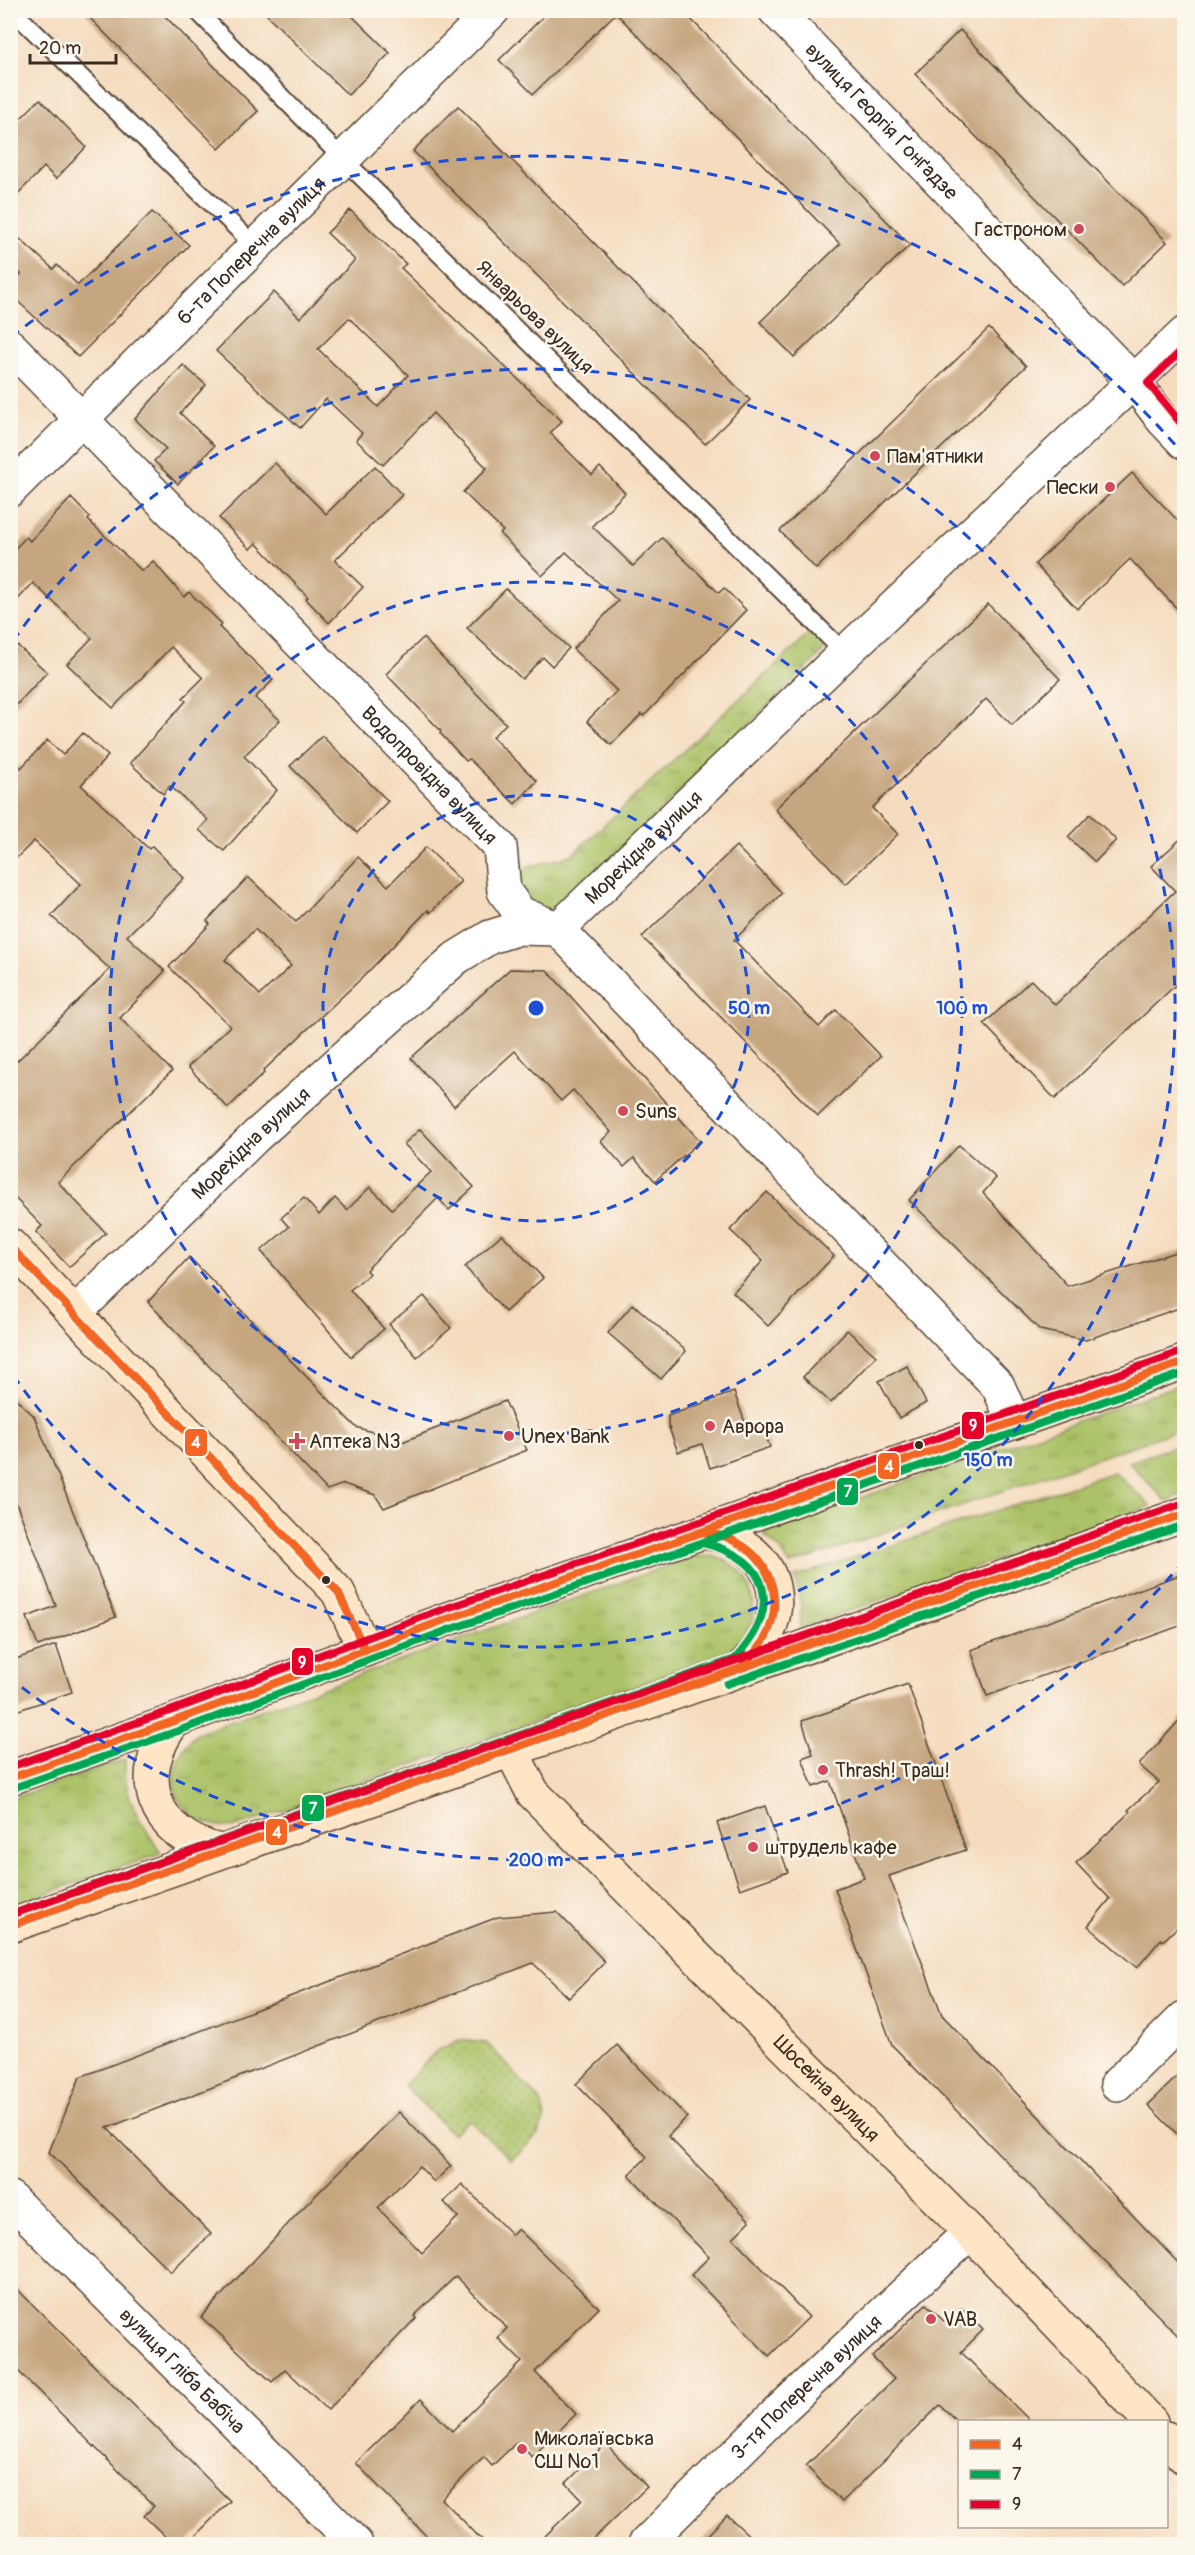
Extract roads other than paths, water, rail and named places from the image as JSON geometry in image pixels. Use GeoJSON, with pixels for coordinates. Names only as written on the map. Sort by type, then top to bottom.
{"type":"FeatureCollection","features":[{"type":"Feature","properties":{"kind":"main road"},"geometry":{"type":"LineString","coordinates":[[10,1245],[76,1312],[338,1592],[365,1650]]}},
{"type":"Feature","properties":{"kind":"main road"},"geometry":{"type":"LineString","coordinates":[[10,1778],[174,1721],[447,1619],[703,1532],[1185,1362]]}},
{"type":"Feature","properties":{"kind":"main road"},"geometry":{"type":"LineString","coordinates":[[10,1926],[1185,1514]]}},
{"type":"Feature","properties":{"kind":"main road"},"geometry":{"type":"LineString","coordinates":[[703,1532],[720,1534],[743,1545],[762,1563],[771,1580],[775,1595],[772,1628],[755,1656],[741,1668]]}},
{"type":"Feature","properties":{"kind":"main road"},"geometry":{"type":"LineString","coordinates":[[174,1721],[161,1738],[153,1757],[152,1778],[155,1798],[165,1818],[180,1834],[199,1846],[220,1851]]}},
{"type":"Feature","properties":{"kind":"main road","name":"Шосейна вулиця"},"geometry":{"type":"LineString","coordinates":[[511,1750],[533,1793],[970,2232],[1149,2420]]}},
{"type":"Feature","properties":{"kind":"main road"},"geometry":{"type":"LineString","coordinates":[[1168,2439],[1185,2457]]}},
{"type":"Feature","properties":{"kind":"street","name":"6-та Поперечна вулиця"},"geometry":{"type":"LineString","coordinates":[[10,490],[493,10]]}},
{"type":"Feature","properties":{"kind":"street","name":"вулиця Георгія Ґонґадзе"},"geometry":{"type":"LineString","coordinates":[[775,10],[1134,382],[1163,420],[1185,442]]}},
{"type":"Feature","properties":{"kind":"street","name":"Морехідна вулиця"},"geometry":{"type":"LineString","coordinates":[[76,1312],[256,1136],[456,958],[490,937],[519,928],[558,929],[845,653],[1185,334]]}},
{"type":"Feature","properties":{"kind":"street","name":"Водопровідна вулиця"},"geometry":{"type":"LineString","coordinates":[[10,346],[500,847],[504,891],[520,913],[558,929],[998,1386],[1014,1422]]}},
{"type":"Feature","properties":{"kind":"street"},"geometry":{"type":"LineString","coordinates":[[1118,2084],[1185,2018]]}},
{"type":"Feature","properties":{"kind":"street","name":"вулиця Гліба Бабіча"},"geometry":{"type":"LineString","coordinates":[[10,2198],[356,2544]]}},
{"type":"Feature","properties":{"kind":"street","name":"3-тя Поперечна вулиця"},"geometry":{"type":"LineString","coordinates":[[645,2544],[777,2413],[970,2232]]}},
{"type":"Feature","properties":{"kind":"lane"},"geometry":{"type":"LineString","coordinates":[[12,10],[256,247]]}},
{"type":"Feature","properties":{"kind":"lane","name":"Январьова вулиця"},"geometry":{"type":"LineString","coordinates":[[196,10],[344,160],[845,653]]}},
{"type":"Feature","properties":{"kind":"place","name":"Гастроном"},"geometry":{"type":"Point","coordinates":[1079,229]}},
{"type":"Feature","properties":{"kind":"place","name":"Пам'ятники"},"geometry":{"type":"Point","coordinates":[875,456]}},
{"type":"Feature","properties":{"kind":"place","name":"Пески"},"geometry":{"type":"Point","coordinates":[1110,487]}},
{"type":"Feature","properties":{"kind":"place","name":"Suns"},"geometry":{"type":"Point","coordinates":[623,1111]}},
{"type":"Feature","properties":{"kind":"place","name":"Аврора"},"geometry":{"type":"Point","coordinates":[710,1426]}},
{"type":"Feature","properties":{"kind":"place","name":"Unex Bank"},"geometry":{"type":"Point","coordinates":[509,1436]}},
{"type":"Feature","properties":{"kind":"place","name":"Аптека N3"},"geometry":{"type":"Point","coordinates":[297,1441]}},
{"type":"Feature","properties":{"kind":"place","name":"Thrash! Траш!"},"geometry":{"type":"Point","coordinates":[823,1770]}},
{"type":"Feature","properties":{"kind":"place","name":"штрудель кафе"},"geometry":{"type":"Point","coordinates":[753,1847]}},
{"type":"Feature","properties":{"kind":"place","name":"VAB"},"geometry":{"type":"Point","coordinates":[931,2319]}},
{"type":"Feature","properties":{"kind":"place","name":"Миколаївська СШ №1"},"geometry":{"type":"Point","coordinates":[522,2449]}}]}
